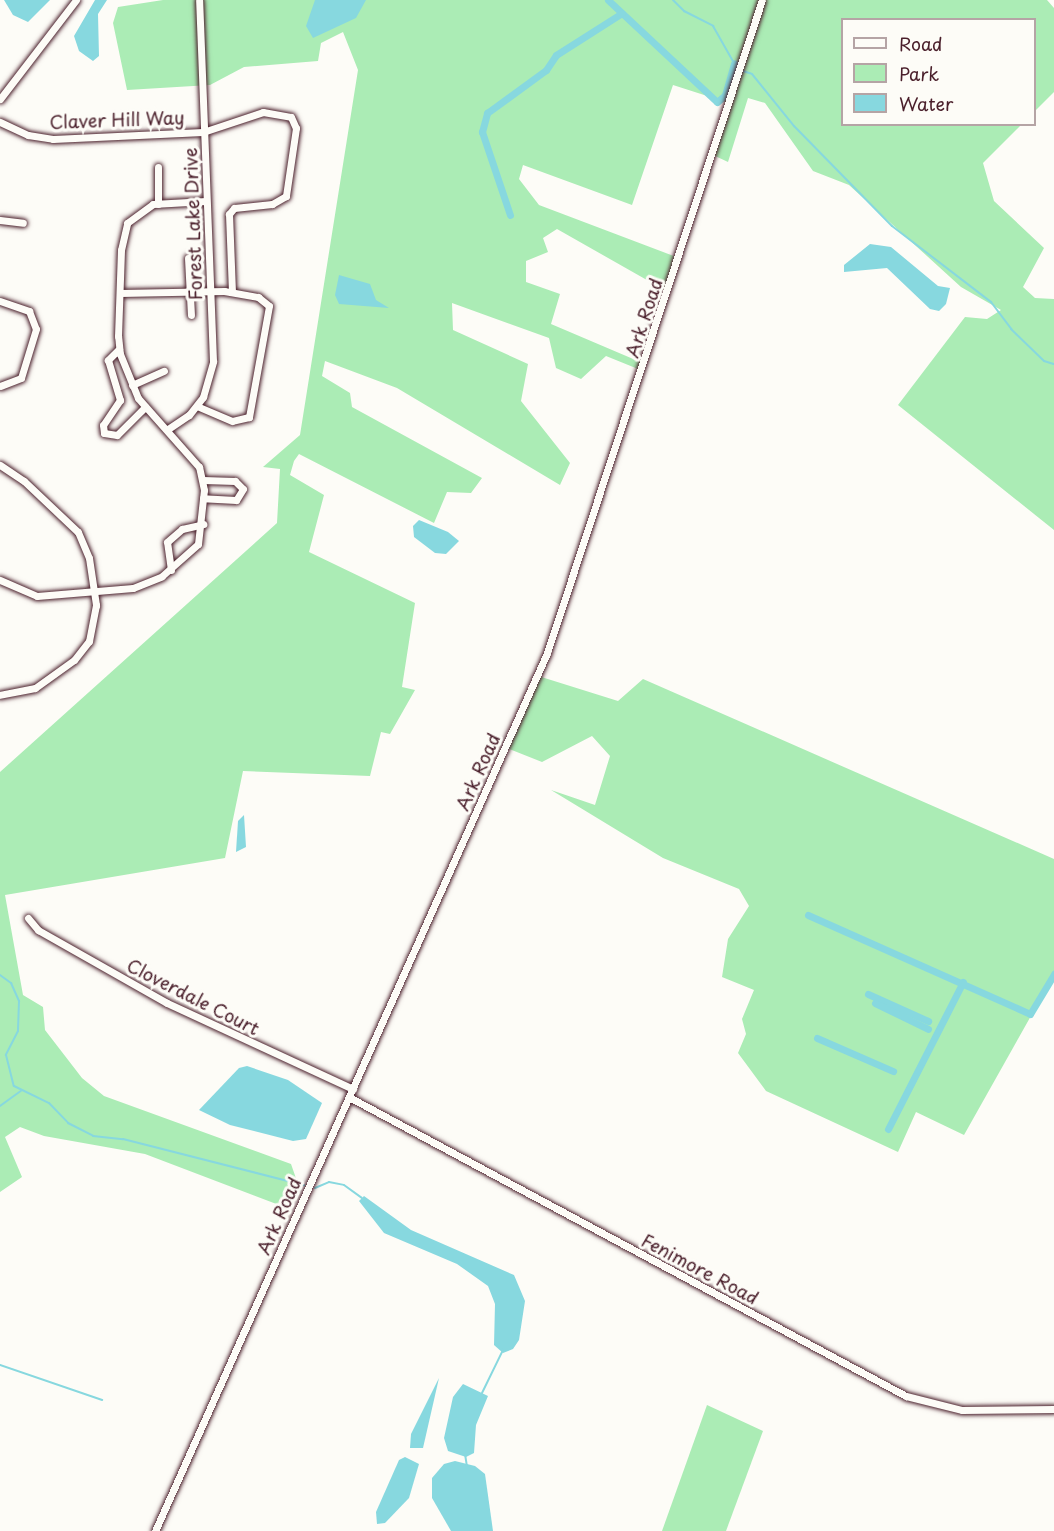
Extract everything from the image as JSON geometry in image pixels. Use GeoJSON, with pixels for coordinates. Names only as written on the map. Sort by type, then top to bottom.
{"type":"FeatureCollection","features":[{"type":"Feature","properties":{"kind":"street"},"geometry":{"type":"LineString","coordinates":[[0,99],[76,0]]}},
{"type":"Feature","properties":{"kind":"street","name":"Forest Lake Drive"},"geometry":{"type":"LineString","coordinates":[[197,406],[213,361],[199,0]]}},
{"type":"Feature","properties":{"kind":"street","name":"Ark Road"},"geometry":{"type":"LineString","coordinates":[[155,1531],[562,617],[762,0]]}},
{"type":"Feature","properties":{"kind":"street","name":"Claver Hill Way"},"geometry":{"type":"LineString","coordinates":[[0,122],[46,139],[203,132],[263,112],[291,117],[296,124],[286,196],[272,204],[234,208],[229,214],[232,292]]}},
{"type":"Feature","properties":{"kind":"street"},"geometry":{"type":"LineString","coordinates":[[158,167],[158,204]]}},
{"type":"Feature","properties":{"kind":"street"},"geometry":{"type":"LineString","coordinates":[[0,580],[32,596],[95,593],[146,584],[171,570],[198,544],[203,525],[203,480],[196,459],[145,407],[132,385],[119,349],[120,293],[124,229],[136,213],[158,204],[206,201]]}},
{"type":"Feature","properties":{"kind":"street"},"geometry":{"type":"LineString","coordinates":[[0,220],[23,223]]}},
{"type":"Feature","properties":{"kind":"street"},"geometry":{"type":"LineString","coordinates":[[188,258],[191,315]]}},
{"type":"Feature","properties":{"kind":"street"},"geometry":{"type":"LineString","coordinates":[[120,293],[232,292],[258,297],[269,306],[251,413],[247,419],[236,422],[197,406],[168,429]]}},
{"type":"Feature","properties":{"kind":"street"},"geometry":{"type":"LineString","coordinates":[[0,302],[22,307],[36,325],[23,374],[14,384],[0,387]]}},
{"type":"Feature","properties":{"kind":"street"},"geometry":{"type":"LineString","coordinates":[[119,349],[108,360],[120,400],[103,425],[104,433],[117,435],[145,407]]}},
{"type":"Feature","properties":{"kind":"street"},"geometry":{"type":"LineString","coordinates":[[132,385],[164,371]]}},
{"type":"Feature","properties":{"kind":"street"},"geometry":{"type":"LineString","coordinates":[[0,465],[24,481],[78,532],[89,558],[95,593],[94,626],[80,654],[35,688],[0,695]]}},
{"type":"Feature","properties":{"kind":"street"},"geometry":{"type":"LineString","coordinates":[[203,480],[235,481],[243,489],[236,500],[204,498]]}},
{"type":"Feature","properties":{"kind":"street"},"geometry":{"type":"LineString","coordinates":[[171,570],[167,542],[182,529],[203,525]]}},
{"type":"Feature","properties":{"kind":"street","name":"Cloverdale Court"},"geometry":{"type":"LineString","coordinates":[[28,918],[38,930],[167,1003],[353,1089]]}},
{"type":"Feature","properties":{"kind":"street","name":"Fenimore Road"},"geometry":{"type":"LineString","coordinates":[[349,1097],[906,1396],[962,1410],[1054,1409]]}},
{"type":"Feature","properties":{"kind":"green space"},"geometry":{"type":"Polygon","coordinates":[[[163,0],[1047,0],[1054,8],[1054,92],[1036,110],[1036,18],[841,18],[841,126],[1020,126],[983,163],[994,201],[1044,248],[1023,287],[1035,298],[1054,299],[1054,530],[898,405],[965,317],[987,319],[1001,310],[961,287],[849,185],[813,171],[765,103],[748,98],[728,162],[713,155],[729,103],[673,85],[632,205],[523,165],[519,179],[539,205],[679,258],[668,292],[557,229],[543,238],[548,252],[526,261],[526,282],[560,294],[551,324],[645,364],[643,371],[606,356],[581,379],[556,368],[549,338],[452,303],[453,330],[528,364],[521,401],[570,463],[560,485],[397,388],[325,361],[322,376],[350,393],[352,407],[482,478],[471,493],[447,492],[434,523],[299,454],[294,461],[290,475],[324,495],[309,552],[415,603],[402,687],[415,690],[390,734],[381,732],[370,776],[243,771],[225,858],[5,895],[23,995],[43,1007],[45,1030],[82,1078],[104,1096],[291,1164],[298,1184],[279,1205],[145,1154],[44,1136],[20,1127],[5,1137],[22,1177],[0,1192],[0,772],[277,523],[280,469],[263,467],[300,435],[358,70],[343,32],[321,43],[318,61],[244,67],[210,85],[127,90],[113,23],[118,7],[163,0]]]}},
{"type":"Feature","properties":{"kind":"green space"},"geometry":{"type":"Polygon","coordinates":[[[535,675],[618,701],[643,679],[1054,859],[1054,975],[964,1135],[916,1112],[898,1152],[766,1091],[738,1053],[746,1034],[742,1019],[754,990],[722,977],[728,939],[749,906],[739,889],[663,858],[551,790],[595,805],[610,756],[592,736],[542,762],[504,747],[535,675]]]}},
{"type":"Feature","properties":{"kind":"green space"},"geometry":{"type":"Polygon","coordinates":[[[707,1405],[763,1431],[726,1531],[662,1531],[707,1405]]]}},
{"type":"Feature","properties":{"kind":"water"},"geometry":{"type":"Polygon","coordinates":[[[4,0],[50,0],[28,22],[13,15],[4,0]]]}},
{"type":"Feature","properties":{"kind":"water"},"geometry":{"type":"Polygon","coordinates":[[[95,0],[107,0],[98,14],[99,56],[93,61],[79,51],[74,36],[95,0]]]}},
{"type":"Feature","properties":{"kind":"water"},"geometry":{"type":"Polygon","coordinates":[[[315,0],[366,0],[356,18],[313,38],[306,26],[315,0]]]}},
{"type":"Feature","properties":{"kind":"water"},"geometry":{"type":"Polygon","coordinates":[[[870,244],[891,247],[938,286],[950,288],[946,304],[939,311],[930,309],[887,268],[844,272],[844,265],[870,244]]]}},
{"type":"Feature","properties":{"kind":"water"},"geometry":{"type":"Polygon","coordinates":[[[339,275],[370,284],[376,300],[389,308],[339,304],[335,295],[339,275]]]}},
{"type":"Feature","properties":{"kind":"water"},"geometry":{"type":"Polygon","coordinates":[[[419,520],[448,532],[459,541],[446,554],[435,553],[414,537],[413,526],[419,520]]]}},
{"type":"Feature","properties":{"kind":"water"},"geometry":{"type":"Polygon","coordinates":[[[244,815],[246,847],[236,852],[238,821],[244,815]]]}},
{"type":"Feature","properties":{"kind":"water"},"geometry":{"type":"Polygon","coordinates":[[[247,1066],[288,1080],[322,1103],[306,1139],[293,1141],[230,1125],[199,1110],[239,1068],[247,1066]]]}},
{"type":"Feature","properties":{"kind":"water"},"geometry":{"type":"Polygon","coordinates":[[[364,1196],[411,1230],[514,1275],[525,1301],[519,1340],[513,1349],[503,1353],[494,1345],[495,1304],[488,1286],[457,1264],[384,1233],[359,1201],[364,1196]]]}},
{"type":"Feature","properties":{"kind":"water"},"geometry":{"type":"Polygon","coordinates":[[[439,1378],[423,1448],[410,1448],[411,1434],[439,1378]]]}},
{"type":"Feature","properties":{"kind":"water"},"geometry":{"type":"Polygon","coordinates":[[[463,1384],[488,1396],[476,1425],[474,1453],[466,1457],[448,1451],[444,1438],[453,1397],[463,1384]]]}},
{"type":"Feature","properties":{"kind":"water"},"geometry":{"type":"Polygon","coordinates":[[[405,1457],[419,1464],[409,1498],[385,1523],[377,1524],[376,1512],[399,1460],[405,1457]]]}},
{"type":"Feature","properties":{"kind":"water"},"geometry":{"type":"Polygon","coordinates":[[[455,1461],[475,1466],[485,1474],[493,1531],[451,1531],[432,1498],[432,1478],[444,1464],[455,1461]]]}},
{"type":"Feature","properties":{"kind":"waterway"},"geometry":{"type":"LineString","coordinates":[[608,0],[717,102],[725,95],[734,63]]}},
{"type":"Feature","properties":{"kind":"waterway"},"geometry":{"type":"LineString","coordinates":[[673,0],[684,11],[713,26],[734,63]]}},
{"type":"Feature","properties":{"kind":"waterway"},"geometry":{"type":"LineString","coordinates":[[510,215],[482,132],[487,113],[546,70],[556,55],[622,13]]}},
{"type":"Feature","properties":{"kind":"waterway"},"geometry":{"type":"LineString","coordinates":[[743,71],[752,74],[794,126],[892,226],[991,302],[1011,329],[1044,361],[1054,364]]}},
{"type":"Feature","properties":{"kind":"waterway"},"geometry":{"type":"LineString","coordinates":[[808,915],[1030,1014],[1054,974]]}},
{"type":"Feature","properties":{"kind":"waterway"},"geometry":{"type":"LineString","coordinates":[[0,975],[11,983],[19,1001],[18,1031],[6,1055],[14,1086],[49,1103],[68,1123],[93,1136],[123,1139],[304,1185]]}},
{"type":"Feature","properties":{"kind":"waterway"},"geometry":{"type":"LineString","coordinates":[[888,1129],[963,982]]}},
{"type":"Feature","properties":{"kind":"waterway"},"geometry":{"type":"LineString","coordinates":[[868,994],[928,1021]]}},
{"type":"Feature","properties":{"kind":"waterway"},"geometry":{"type":"LineString","coordinates":[[875,1003],[928,1029]]}},
{"type":"Feature","properties":{"kind":"waterway"},"geometry":{"type":"LineString","coordinates":[[817,1038],[893,1071]]}},
{"type":"Feature","properties":{"kind":"waterway"},"geometry":{"type":"LineString","coordinates":[[0,1106],[21,1091]]}},
{"type":"Feature","properties":{"kind":"waterway"},"geometry":{"type":"LineString","coordinates":[[315,1188],[329,1182],[344,1185],[362,1198]]}},
{"type":"Feature","properties":{"kind":"waterway"},"geometry":{"type":"LineString","coordinates":[[482,1393],[503,1350]]}},
{"type":"Feature","properties":{"kind":"waterway"},"geometry":{"type":"LineString","coordinates":[[0,1365],[102,1400]]}},
{"type":"Feature","properties":{"kind":"waterway"},"geometry":{"type":"LineString","coordinates":[[465,1454],[467,1466]]}}]}
